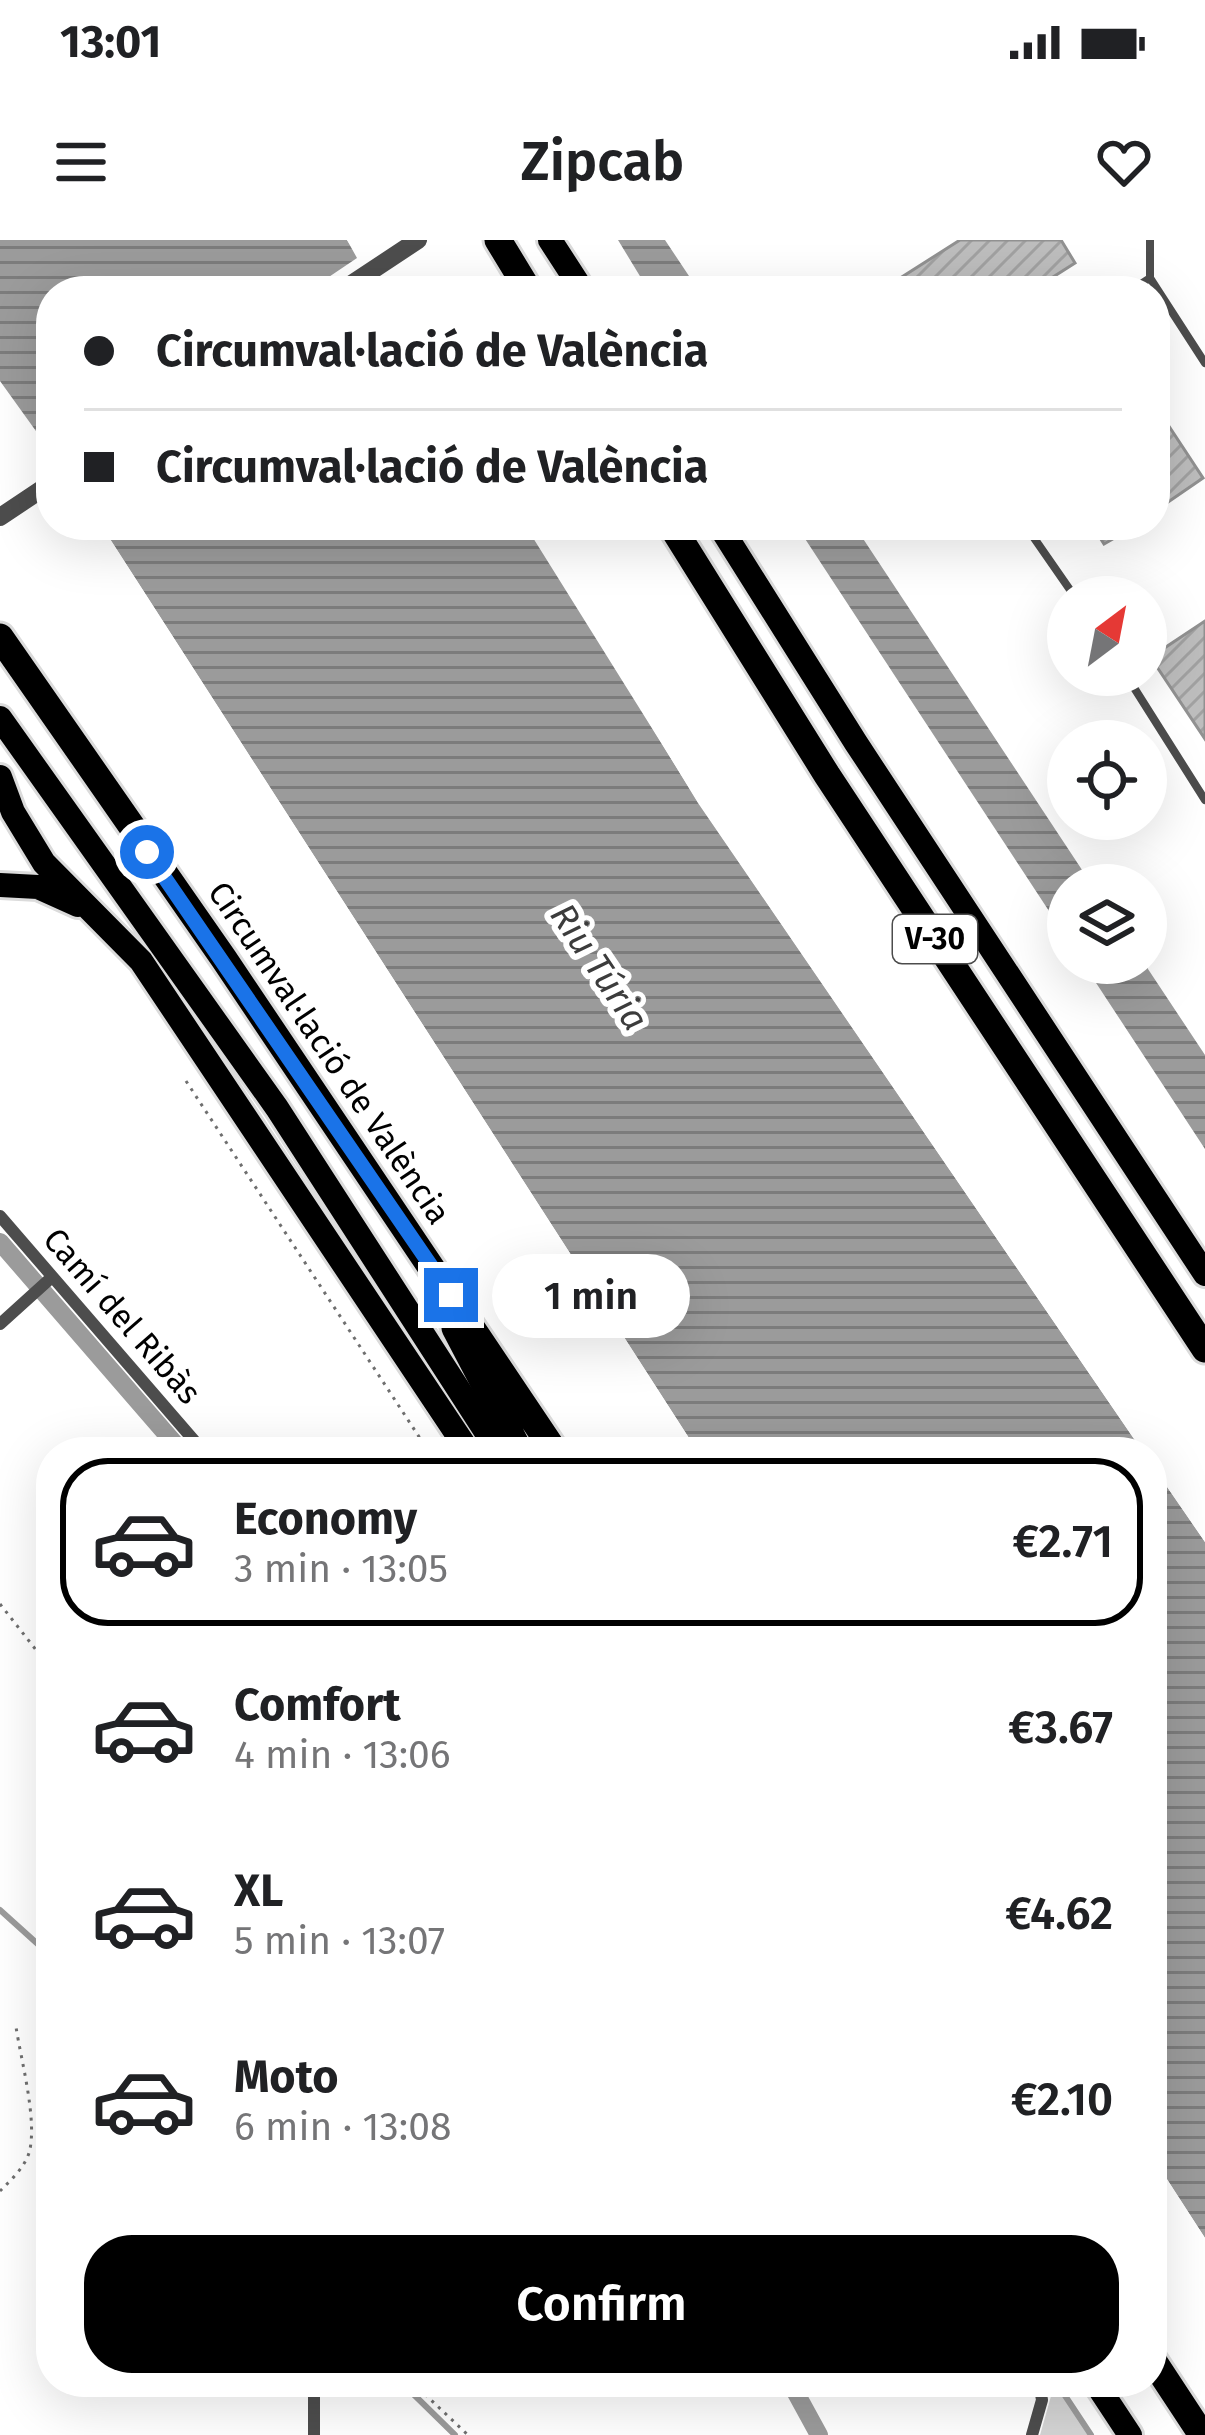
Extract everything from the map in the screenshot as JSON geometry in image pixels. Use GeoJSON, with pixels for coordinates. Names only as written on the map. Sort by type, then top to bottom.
{"type":"FeatureCollection","features":[{"type":"Feature","properties":{"kind":"highway"},"geometry":{"type":"LineString","coordinates":[[498,240],[520,276]]}},
{"type":"Feature","properties":{"kind":"highway"},"geometry":{"type":"LineString","coordinates":[[557,245],[575,276]]}},
{"type":"Feature","properties":{"kind":"highway","name":"V-30"},"geometry":{"type":"LineString","coordinates":[[680,540],[827,775],[1205,1348]]}},
{"type":"Feature","properties":{"kind":"highway","name":"V-30"},"geometry":{"type":"LineString","coordinates":[[728,540],[1205,1274]]}},
{"type":"Feature","properties":{"kind":"highway","name":"Circumval·lació de València"},"geometry":{"type":"LineString","coordinates":[[0,637],[224,959],[545,1437]]}},
{"type":"Feature","properties":{"kind":"highway"},"geometry":{"type":"LineString","coordinates":[[0,718],[277,1108],[489,1437]]}},
{"type":"Feature","properties":{"kind":"highway"},"geometry":{"type":"LineString","coordinates":[[0,778],[13,812],[44,863],[141,962],[457,1437]]}},
{"type":"Feature","properties":{"kind":"highway"},"geometry":{"type":"LineString","coordinates":[[0,885],[38,886],[97,914]]}},
{"type":"Feature","properties":{"kind":"highway"},"geometry":{"type":"LineString","coordinates":[[380,1193],[512,1437]]}},
{"type":"Feature","properties":{"kind":"highway"},"geometry":{"type":"LineString","coordinates":[[1167,2382],[1202,2435]]}},
{"type":"Feature","properties":{"kind":"highway"},"geometry":{"type":"LineString","coordinates":[[1105,2397],[1130,2435]]}},
{"type":"Feature","properties":{"kind":"highway"},"geometry":{"type":"LineString","coordinates":[[1122,2397],[1147,2435]]}},
{"type":"Feature","properties":{"kind":"street"},"geometry":{"type":"LineString","coordinates":[[364,276],[418,240]]}},
{"type":"Feature","properties":{"kind":"street"},"geometry":{"type":"LineString","coordinates":[[0,517],[36,493]]}},
{"type":"Feature","properties":{"kind":"street","name":"Camí del Ribàs"},"geometry":{"type":"LineString","coordinates":[[0,1216],[191,1437]]}},
{"type":"Feature","properties":{"kind":"street"},"geometry":{"type":"LineString","coordinates":[[0,1324],[52,1277]]}},
{"type":"Feature","properties":{"kind":"street"},"geometry":{"type":"LineString","coordinates":[[314,2397],[314,2435]]}},
{"type":"Feature","properties":{"kind":"street"},"geometry":{"type":"LineString","coordinates":[[1032,2435],[1042,2397]]}},
{"type":"Feature","properties":{"kind":"lane"},"geometry":{"type":"LineString","coordinates":[[1150,240],[1150,276]]}},
{"type":"Feature","properties":{"kind":"lane"},"geometry":{"type":"LineString","coordinates":[[1170,309],[1205,362]]}},
{"type":"Feature","properties":{"kind":"lane"},"geometry":{"type":"LineString","coordinates":[[1035,540],[1060,576]]}},
{"type":"Feature","properties":{"kind":"lane"},"geometry":{"type":"LineString","coordinates":[[1139,696],[1205,800]]}},
{"type":"Feature","properties":{"kind":"path"},"geometry":{"type":"LineString","coordinates":[[186,1081],[419,1437]]}},
{"type":"Feature","properties":{"kind":"path"},"geometry":{"type":"LineString","coordinates":[[0,1604],[36,1650]]}},
{"type":"Feature","properties":{"kind":"path"},"geometry":{"type":"LineString","coordinates":[[0,2192],[30,2151],[16,2027]]}},
{"type":"Feature","properties":{"kind":"path"},"geometry":{"type":"LineString","coordinates":[[428,2397],[468,2435]]}},
{"type":"Feature","properties":{"kind":"shaded area"},"geometry":{"type":"Polygon","coordinates":[[[1051,2397],[1068,2397],[1092,2435],[1040,2435],[1051,2397]]]}},
{"type":"Feature","properties":{"kind":"water"},"geometry":{"type":"Polygon","coordinates":[[[0,240],[347,240],[371,276],[36,276],[36,431],[0,381],[0,240]]]}},
{"type":"Feature","properties":{"kind":"water"},"geometry":{"type":"Polygon","coordinates":[[[618,240],[665,240],[689,276],[640,276],[618,240]]]}},
{"type":"Feature","properties":{"kind":"water","name":"Riu Túria"},"geometry":{"type":"Polygon","coordinates":[[[111,540],[538,540],[698,803],[1133,1437],[688,1437],[111,540]]]}},
{"type":"Feature","properties":{"kind":"water"},"geometry":{"type":"Polygon","coordinates":[[[806,540],[864,540],[1047,817],[1047,840],[1062,840],[1078,864],[1047,864],[1047,908],[806,540]]]}},
{"type":"Feature","properties":{"kind":"water"},"geometry":{"type":"Polygon","coordinates":[[[1097,984],[1158,984],[1205,1055],[1205,1149],[1097,984]]]}},
{"type":"Feature","properties":{"kind":"water"},"geometry":{"type":"Polygon","coordinates":[[[1167,1487],[1205,1542],[1205,2238],[1167,2179],[1167,1487]]]}},
{"type":"Feature","properties":{"kind":"pier"},"geometry":{"type":"Polygon","coordinates":[[[347,240],[355,240],[378,276],[330,276],[357,258],[347,240]]]}},
{"type":"Feature","properties":{"kind":"pier"},"geometry":{"type":"Polygon","coordinates":[[[105,540],[111,540],[688,1437],[681,1437],[105,540]]]}},
{"type":"Feature","properties":{"kind":"pier"},"geometry":{"type":"Polygon","coordinates":[[[534,540],[545,540],[703,799],[1139,1437],[1133,1437],[698,802],[534,540]]]}},
{"type":"Feature","properties":{"kind":"pier"},"geometry":{"type":"Polygon","coordinates":[[[1167,1480],[1205,1532],[1205,1542],[1167,1487],[1167,1480]]]}},
{"type":"Feature","properties":{"kind":"pier"},"geometry":{"type":"Polygon","coordinates":[[[1167,2179],[1205,2238],[1205,2244],[1167,2189],[1167,2179]]]}},
{"type":"Feature","properties":{"kind":"building"},"geometry":{"type":"Polygon","coordinates":[[[960,240],[1061,240],[1075,263],[1055,276],[903,276],[960,240]]]}},
{"type":"Feature","properties":{"kind":"building"},"geometry":{"type":"Polygon","coordinates":[[[1170,428],[1203,478],[1170,501],[1170,428]]]}},
{"type":"Feature","properties":{"kind":"building"},"geometry":{"type":"Polygon","coordinates":[[[1205,621],[1205,739],[1167,682],[1167,646],[1205,621]]]}},
{"type":"Feature","properties":{"kind":"waterway"},"geometry":{"type":"LineString","coordinates":[[0,1242],[169,1437]]}},
{"type":"Feature","properties":{"kind":"waterway"},"geometry":{"type":"LineString","coordinates":[[0,1910],[36,1942]]}},
{"type":"Feature","properties":{"kind":"waterway"},"geometry":{"type":"LineString","coordinates":[[416,2397],[455,2435]]}},
{"type":"Feature","properties":{"kind":"waterway"},"geometry":{"type":"LineString","coordinates":[[798,2397],[819,2435]]}},
{"type":"Feature","properties":{"kind":"waterway"},"geometry":{"type":"LineString","coordinates":[[1066,2397],[1091,2435]]}},
{"type":"Feature","properties":{"kind":"route"},"geometry":{"type":"LineString","coordinates":[[147,852],[451,1295]]}}]}
